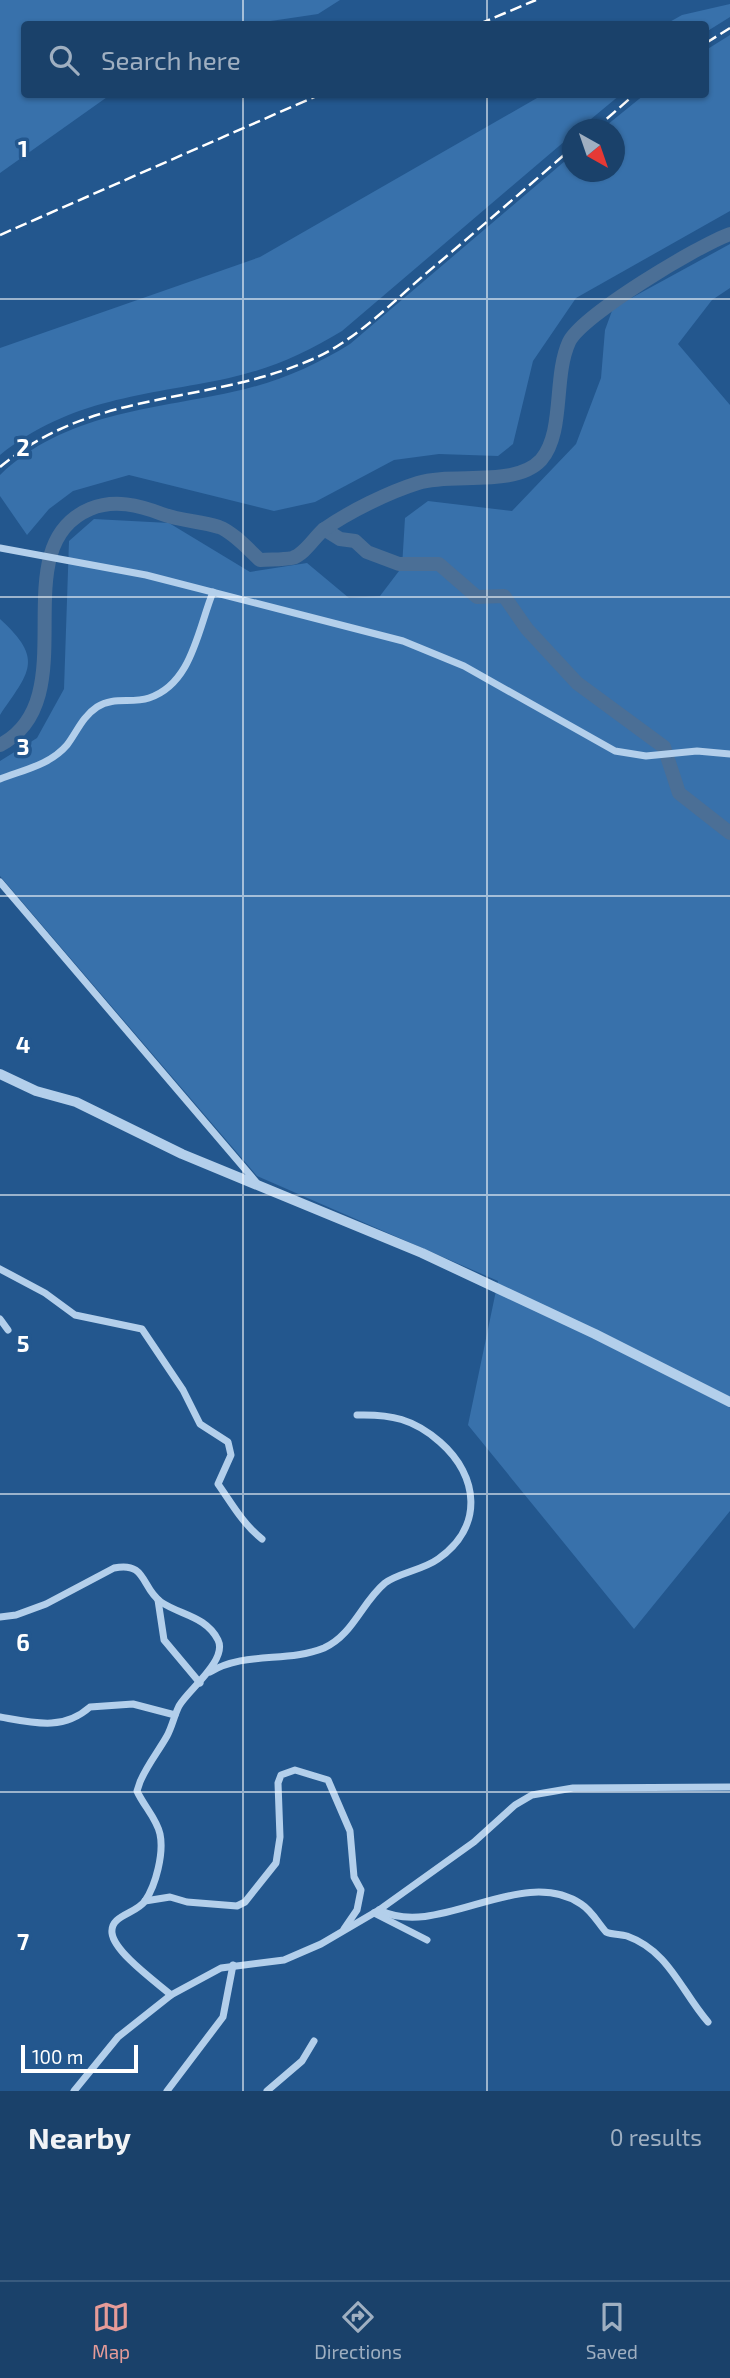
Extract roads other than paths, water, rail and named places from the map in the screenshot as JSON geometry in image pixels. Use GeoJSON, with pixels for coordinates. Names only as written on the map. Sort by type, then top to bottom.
{"type":"FeatureCollection","features":[{"type":"Feature","properties":{"kind":"street"},"geometry":{"type":"LineString","coordinates":[[0,548],[68,559],[213,592],[403,641],[464,666],[594,742],[631,754],[730,754]]}},
{"type":"Feature","properties":{"kind":"street"},"geometry":{"type":"LineString","coordinates":[[0,779],[57,755],[87,715],[98,706],[113,700],[148,699],[170,685],[189,661],[213,592]]}},
{"type":"Feature","properties":{"kind":"street"},"geometry":{"type":"LineString","coordinates":[[0,882],[260,1185]]}},
{"type":"Feature","properties":{"kind":"street"},"geometry":{"type":"LineString","coordinates":[[0,1074],[36,1091],[76,1102],[182,1154],[430,1257],[730,1402]]}},
{"type":"Feature","properties":{"kind":"street"},"geometry":{"type":"LineString","coordinates":[[0,1269],[45,1293],[75,1315],[142,1329],[183,1390],[200,1424],[228,1442],[231,1455],[218,1484],[234,1504],[245,1527],[262,1539]]}},
{"type":"Feature","properties":{"kind":"street"},"geometry":{"type":"LineString","coordinates":[[0,1319],[8,1330]]}},
{"type":"Feature","properties":{"kind":"street"},"geometry":{"type":"LineString","coordinates":[[206,1674],[230,1663],[298,1656],[325,1647],[346,1631],[385,1583],[441,1558],[457,1539],[473,1501],[471,1484],[456,1460],[443,1444],[409,1419],[392,1415],[357,1415]]}},
{"type":"Feature","properties":{"kind":"street"},"geometry":{"type":"LineString","coordinates":[[0,1617],[32,1611],[114,1568],[124,1566],[138,1571],[158,1600],[164,1640],[200,1683]]}},
{"type":"Feature","properties":{"kind":"street"},"geometry":{"type":"LineString","coordinates":[[145,1901],[154,1884],[160,1834],[137,1791],[175,1714],[219,1654],[219,1641],[201,1621],[158,1600]]}},
{"type":"Feature","properties":{"kind":"street"},"geometry":{"type":"LineString","coordinates":[[0,1717],[63,1723],[80,1717],[95,1705],[133,1704],[175,1714]]}},
{"type":"Feature","properties":{"kind":"street"},"geometry":{"type":"LineString","coordinates":[[171,1995],[122,1952],[113,1937],[113,1923],[145,1901],[170,1896],[187,1902],[237,1906],[245,1902],[275,1865],[280,1837],[278,1783],[281,1775],[295,1770],[325,1778],[330,1783],[352,1835],[354,1875],[361,1890],[357,1910],[343,1931]]}},
{"type":"Feature","properties":{"kind":"street"},"geometry":{"type":"LineString","coordinates":[[74,2091],[118,2037],[171,1995],[211,1972],[233,1965],[246,1966],[284,1960],[343,1931],[376,1912],[474,1842],[515,1805],[532,1795],[573,1788],[730,1787]]}},
{"type":"Feature","properties":{"kind":"street"},"geometry":{"type":"LineString","coordinates":[[376,1912],[415,1919],[468,1904],[534,1892],[559,1894],[586,1908],[608,1934],[625,1935],[654,1951],[674,1970],[708,2022]]}},
{"type":"Feature","properties":{"kind":"street"},"geometry":{"type":"LineString","coordinates":[[376,1912],[427,1940]]}},
{"type":"Feature","properties":{"kind":"street"},"geometry":{"type":"LineString","coordinates":[[167,2091],[223,2017],[228,2004],[233,1965]]}},
{"type":"Feature","properties":{"kind":"street"},"geometry":{"type":"LineString","coordinates":[[267,2091],[302,2061],[314,2041]]}},
{"type":"Feature","properties":{"kind":"waterway"},"geometry":{"type":"LineString","coordinates":[[0,745],[26,723],[39,694],[44,660],[45,588],[50,555],[64,528],[90,509],[108,504],[126,504],[212,525],[230,533],[260,560],[284,559],[301,553],[323,530],[344,516],[407,487],[432,480],[500,477],[530,469],[541,460],[553,435],[564,356],[569,342],[578,330],[643,282],[730,234]]}},
{"type":"Feature","properties":{"kind":"waterway"},"geometry":{"type":"LineString","coordinates":[[324,529],[340,539],[355,541],[367,552],[399,564],[439,564],[477,597],[504,596],[527,629],[577,683],[664,747],[679,793],[730,833]]}},
{"type":"Feature","properties":{"kind":"railway"},"geometry":{"type":"LineString","coordinates":[[486,21],[536,0]]}},
{"type":"Feature","properties":{"kind":"railway"},"geometry":{"type":"LineString","coordinates":[[709,41],[730,28]]}},
{"type":"Feature","properties":{"kind":"railway"},"geometry":{"type":"LineString","coordinates":[[0,235],[312,98]]}},
{"type":"Feature","properties":{"kind":"railway"},"geometry":{"type":"LineString","coordinates":[[607,119],[630,98]]}},
{"type":"Feature","properties":{"kind":"railway"},"geometry":{"type":"LineString","coordinates":[[0,467],[36,442],[74,423],[152,401],[273,374],[313,359],[343,343],[371,322],[562,157]]}}]}
